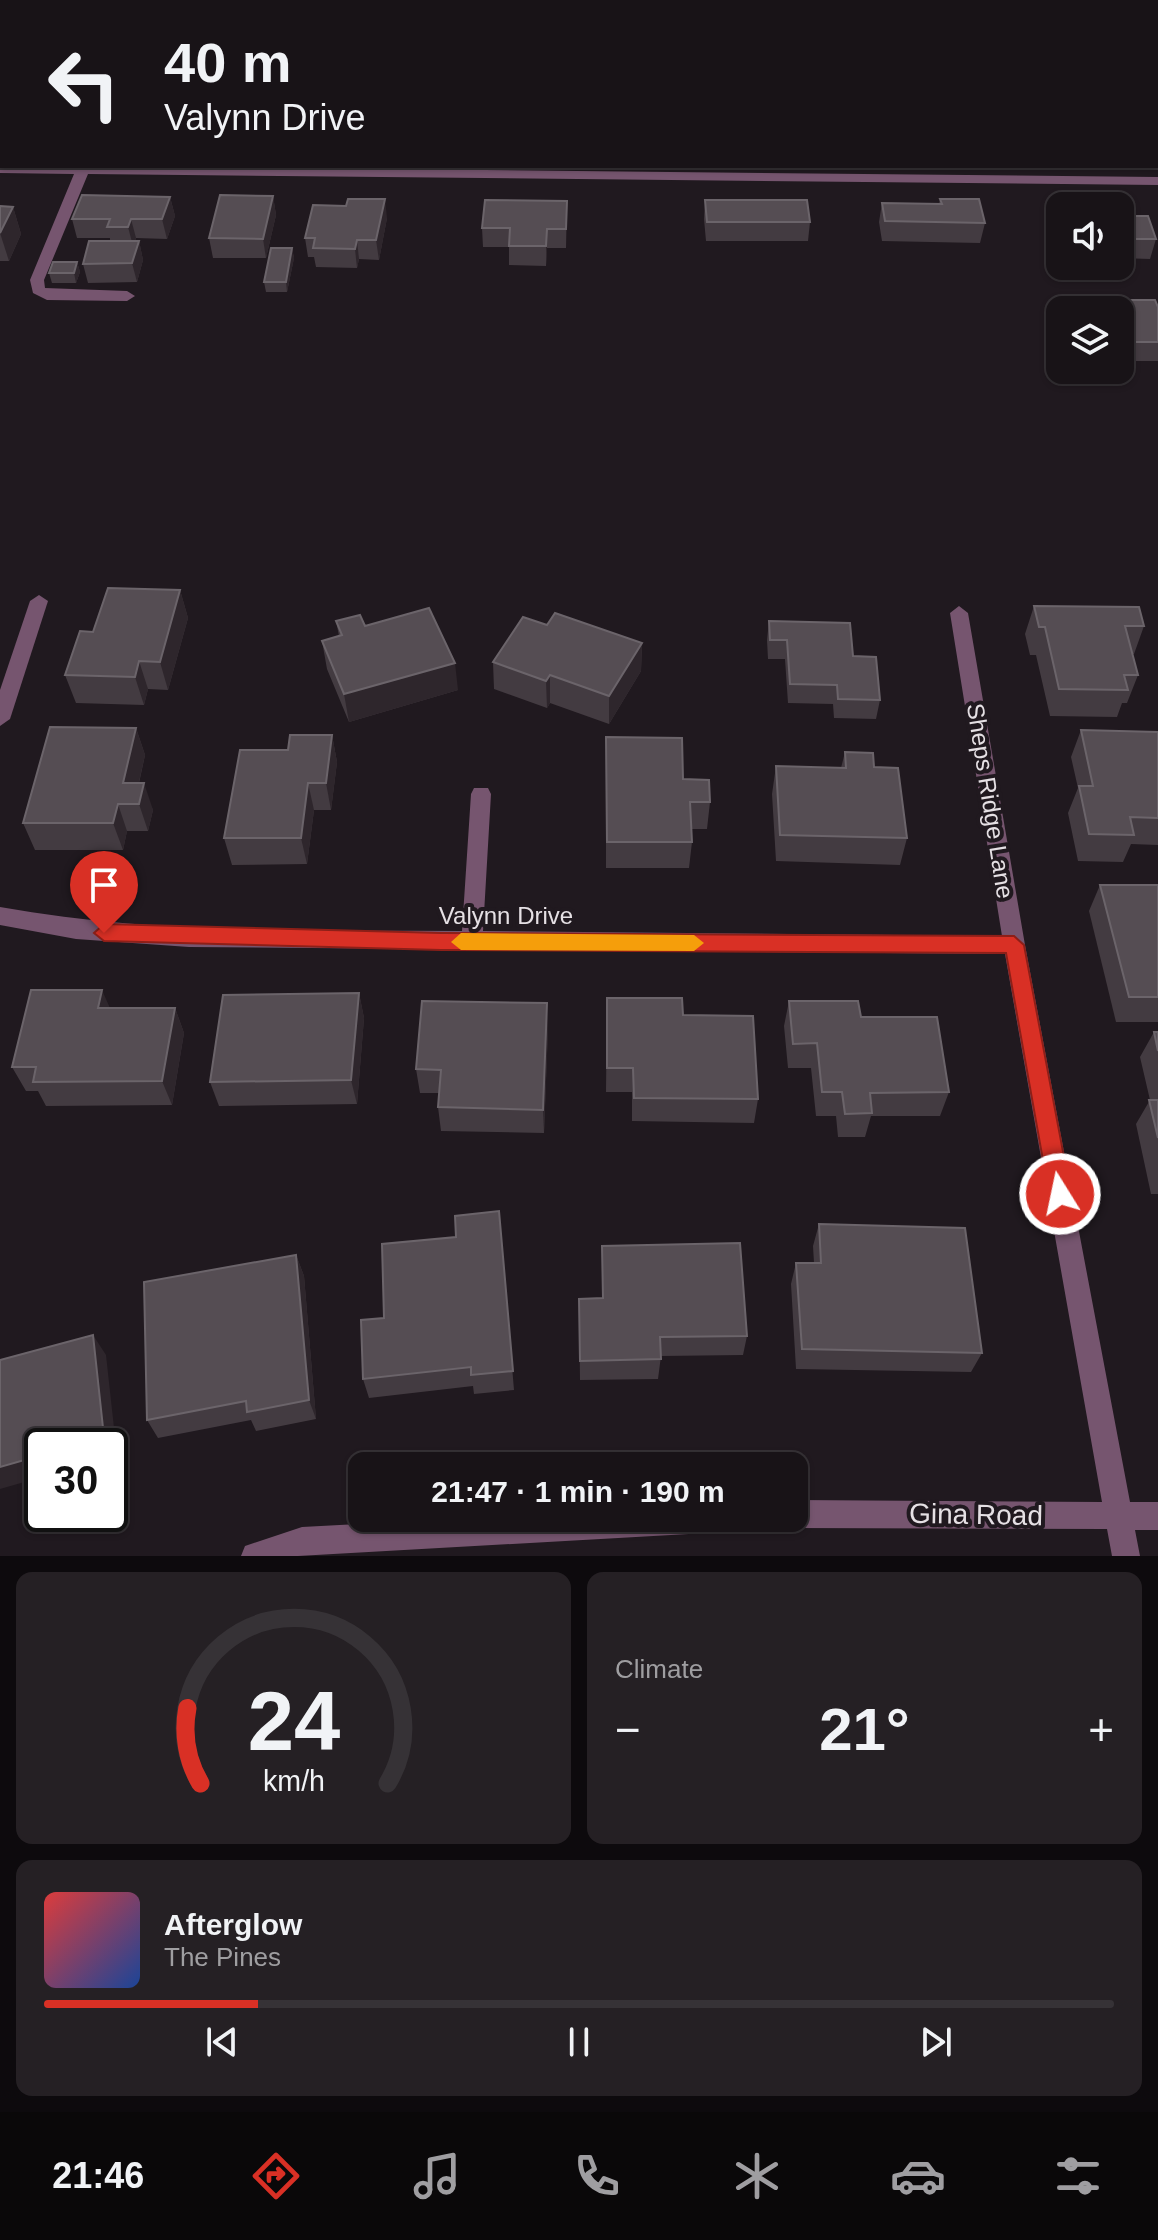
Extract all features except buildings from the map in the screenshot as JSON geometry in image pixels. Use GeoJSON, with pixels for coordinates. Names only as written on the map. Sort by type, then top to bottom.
{"type":"FeatureCollection","features":[{"type":"Feature","properties":{"kind":"street"},"geometry":{"type":"LineString","coordinates":[[0,169],[1065,173],[1158,181]]}},
{"type":"Feature","properties":{"kind":"street"},"geometry":{"type":"LineString","coordinates":[[83,170],[37,280],[38,290],[47,295],[127,296]]}},
{"type":"Feature","properties":{"kind":"street"},"geometry":{"type":"LineString","coordinates":[[0,719],[39,601]]}},
{"type":"Feature","properties":{"kind":"street","name":"Sheps Ridge Lane"},"geometry":{"type":"LineString","coordinates":[[959,613],[1014,945],[1126,1556]]}},
{"type":"Feature","properties":{"kind":"street"},"geometry":{"type":"LineString","coordinates":[[472,942],[481,794]]}},
{"type":"Feature","properties":{"kind":"street","name":"Valynn Drive"},"geometry":{"type":"LineString","coordinates":[[0,916],[132,936],[472,942],[1014,945]]}},
{"type":"Feature","properties":{"kind":"street","name":"Gina Road"},"geometry":{"type":"LineString","coordinates":[[808,1514],[1158,1516]]}},
{"type":"Feature","properties":{"kind":"street"},"geometry":{"type":"LineString","coordinates":[[255,1556],[302,1541],[467,1532]]}},
{"type":"Feature","properties":{"kind":"slow traffic"},"geometry":{"type":"LineString","coordinates":[[461,942],[694,943]]}},
{"type":"Feature","properties":{"kind":"route"},"geometry":{"type":"LineString","coordinates":[[104,933],[189,938],[1014,945],[1060,1194]]}}]}
